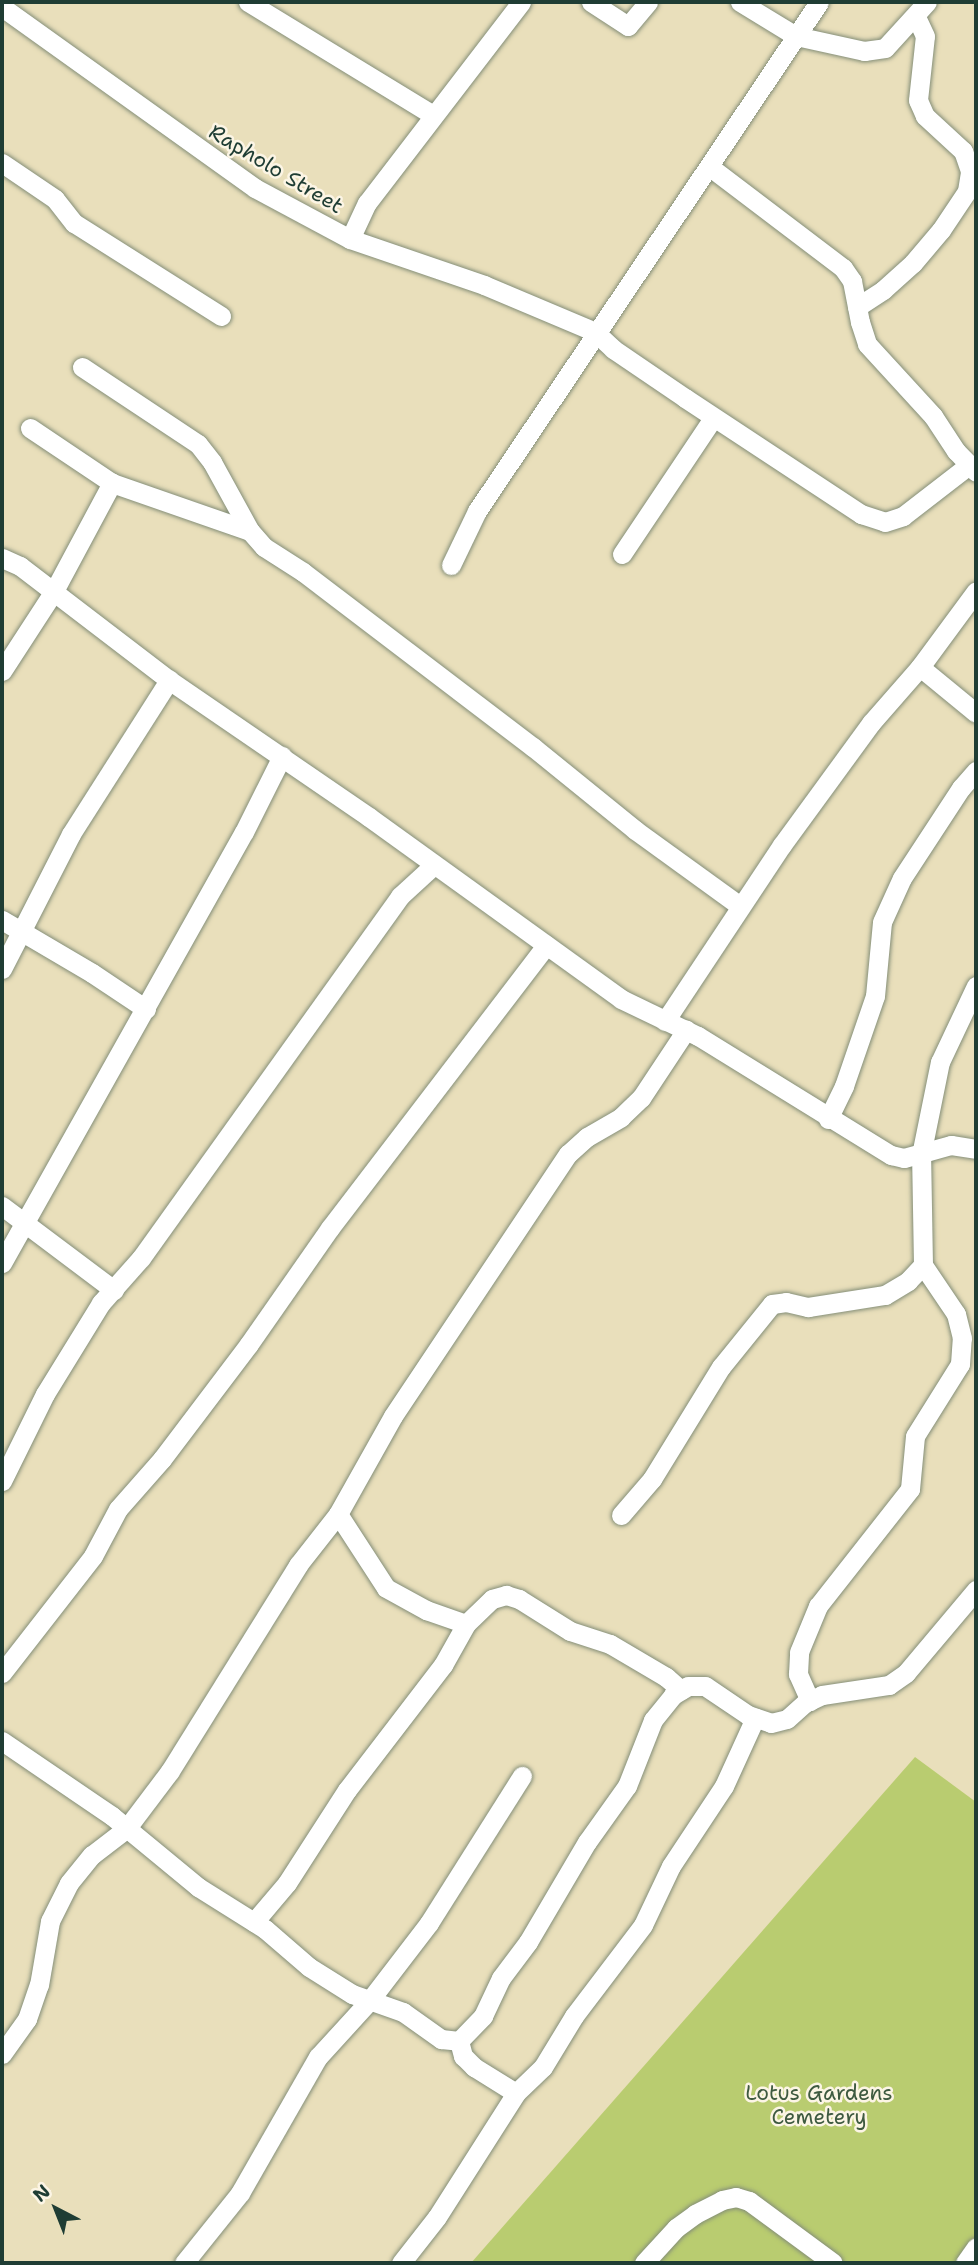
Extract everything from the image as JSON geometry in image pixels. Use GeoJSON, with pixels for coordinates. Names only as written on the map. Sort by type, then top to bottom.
{"type":"FeatureCollection","features":[{"type":"Feature","properties":{"kind":"street"},"geometry":{"type":"LineString","coordinates":[[248,2],[433,115]]}},
{"type":"Feature","properties":{"kind":"street"},"geometry":{"type":"LineString","coordinates":[[350,239],[367,203],[522,2]]}},
{"type":"Feature","properties":{"kind":"street"},"geometry":{"type":"LineString","coordinates":[[591,2],[628,26],[648,2]]}},
{"type":"Feature","properties":{"kind":"street"},"geometry":{"type":"LineString","coordinates":[[740,2],[796,36],[864,51],[885,48],[921,9]]}},
{"type":"Feature","properties":{"kind":"street"},"geometry":{"type":"LineString","coordinates":[[451,565],[477,511],[819,2]]}},
{"type":"Feature","properties":{"kind":"street","name":"Rapholo Street"},"geometry":{"type":"LineString","coordinates":[[2,7],[255,188],[350,239],[484,285],[595,332],[613,349],[713,418],[861,514],[885,522],[902,516],[973,469]]}},
{"type":"Feature","properties":{"kind":"street"},"geometry":{"type":"LineString","coordinates":[[857,307],[883,290],[913,263],[941,230],[967,191],[970,172],[963,152],[925,116],[918,100],[925,36],[921,9]]}},
{"type":"Feature","properties":{"kind":"street"},"geometry":{"type":"LineString","coordinates":[[2,163],[55,199],[74,223],[221,316]]}},
{"type":"Feature","properties":{"kind":"street"},"geometry":{"type":"LineString","coordinates":[[710,167],[843,268],[852,281],[867,344],[933,416],[973,469]]}},
{"type":"Feature","properties":{"kind":"street"},"geometry":{"type":"LineString","coordinates":[[82,367],[198,444],[212,462],[250,531],[264,547],[303,572],[533,747],[635,830],[740,906]]}},
{"type":"Feature","properties":{"kind":"street"},"geometry":{"type":"LineString","coordinates":[[622,554],[713,418]]}},
{"type":"Feature","properties":{"kind":"street"},"geometry":{"type":"LineString","coordinates":[[30,428],[112,483],[250,531]]}},
{"type":"Feature","properties":{"kind":"street"},"geometry":{"type":"LineString","coordinates":[[2,671],[54,591],[112,483]]}},
{"type":"Feature","properties":{"kind":"street"},"geometry":{"type":"LineString","coordinates":[[2,558],[20,566],[169,680],[282,756],[621,999],[686,1030],[891,1155],[904,1158],[951,1145],[976,1149]]}},
{"type":"Feature","properties":{"kind":"street"},"geometry":{"type":"LineString","coordinates":[[665,1021],[740,906],[871,723],[920,667],[976,591]]}},
{"type":"Feature","properties":{"kind":"street"},"geometry":{"type":"LineString","coordinates":[[920,667],[976,713]]}},
{"type":"Feature","properties":{"kind":"street"},"geometry":{"type":"LineString","coordinates":[[2,969],[71,835],[169,680]]}},
{"type":"Feature","properties":{"kind":"street"},"geometry":{"type":"LineString","coordinates":[[2,1263],[146,1009],[282,756]]}},
{"type":"Feature","properties":{"kind":"street"},"geometry":{"type":"LineString","coordinates":[[828,1119],[844,1086],[875,996],[882,922],[901,878],[961,788],[976,771]]}},
{"type":"Feature","properties":{"kind":"street"},"geometry":{"type":"LineString","coordinates":[[2,1481],[45,1394],[101,1303],[141,1258],[400,896],[434,864]]}},
{"type":"Feature","properties":{"kind":"street"},"geometry":{"type":"LineString","coordinates":[[2,920],[146,1009]]}},
{"type":"Feature","properties":{"kind":"street"},"geometry":{"type":"LineString","coordinates":[[2,1673],[93,1556],[118,1509],[170,1449],[249,1344],[330,1228],[546,945]]}},
{"type":"Feature","properties":{"kind":"street"},"geometry":{"type":"LineString","coordinates":[[810,1701],[798,1674],[799,1652],[818,1606],[910,1489],[915,1436],[960,1364],[962,1338],[956,1314],[923,1265],[921,1155],[940,1062],[976,986]]}},
{"type":"Feature","properties":{"kind":"street"},"geometry":{"type":"LineString","coordinates":[[2,2054],[27,2019],[39,1985],[50,1921],[69,1883],[92,1855],[127,1828],[170,1771],[298,1564],[338,1514],[393,1416],[568,1154],[587,1137],[621,1117],[640,1098],[686,1030]]}},
{"type":"Feature","properties":{"kind":"street"},"geometry":{"type":"LineString","coordinates":[[2,1206],[114,1290]]}},
{"type":"Feature","properties":{"kind":"street"},"geometry":{"type":"LineString","coordinates":[[621,1515],[652,1479],[721,1367],[772,1304],[786,1301],[808,1307],[885,1295],[908,1281],[923,1265]]}},
{"type":"Feature","properties":{"kind":"street"},"geometry":{"type":"LineString","coordinates":[[338,1514],[386,1587],[426,1610],[466,1624]]}},
{"type":"Feature","properties":{"kind":"street"},"geometry":{"type":"LineString","coordinates":[[2,1741],[127,1828],[198,1887],[254,1922],[309,1967],[352,1994],[403,2012],[441,2039],[459,2041],[470,2034],[483,2015],[501,1978],[528,1942],[587,1842],[627,1786],[638,1752],[653,1720],[681,1690],[688,1686],[705,1686],[755,1718],[771,1723],[787,1719],[810,1701],[849,1689],[889,1685],[906,1673],[976,1590]]}},
{"type":"Feature","properties":{"kind":"street"},"geometry":{"type":"LineString","coordinates":[[254,1922],[287,1883],[347,1790],[443,1665],[466,1624],[492,1599],[506,1595],[519,1599],[570,1631],[610,1644],[666,1677],[681,1690]]}},
{"type":"Feature","properties":{"kind":"street"},"geometry":{"type":"LineString","coordinates":[[401,2263],[437,2217],[516,2093],[543,2067],[575,2016],[643,1925],[671,1866],[724,1786],[755,1718]]}},
{"type":"Feature","properties":{"kind":"street"},"geometry":{"type":"LineString","coordinates":[[184,2263],[240,2193],[318,2057],[370,2000],[429,1923],[522,1776]]}},
{"type":"Feature","properties":{"kind":"street"},"geometry":{"type":"LineString","coordinates":[[459,2041],[464,2056],[474,2067],[516,2093]]}},
{"type":"Feature","properties":{"kind":"street"},"geometry":{"type":"LineString","coordinates":[[644,2263],[676,2228],[695,2214],[722,2200],[736,2197],[749,2201],[833,2263]]}},
{"type":"Feature","properties":{"kind":"street"},"geometry":{"type":"LineString","coordinates":[[965,2263],[976,2247]]}},
{"type":"Feature","properties":{"kind":"green space","name":"Lotus Gardens Cemetery"},"geometry":{"type":"Polygon","coordinates":[[[915,1757],[976,1802],[976,2263],[471,2263],[915,1757]]]}}]}
